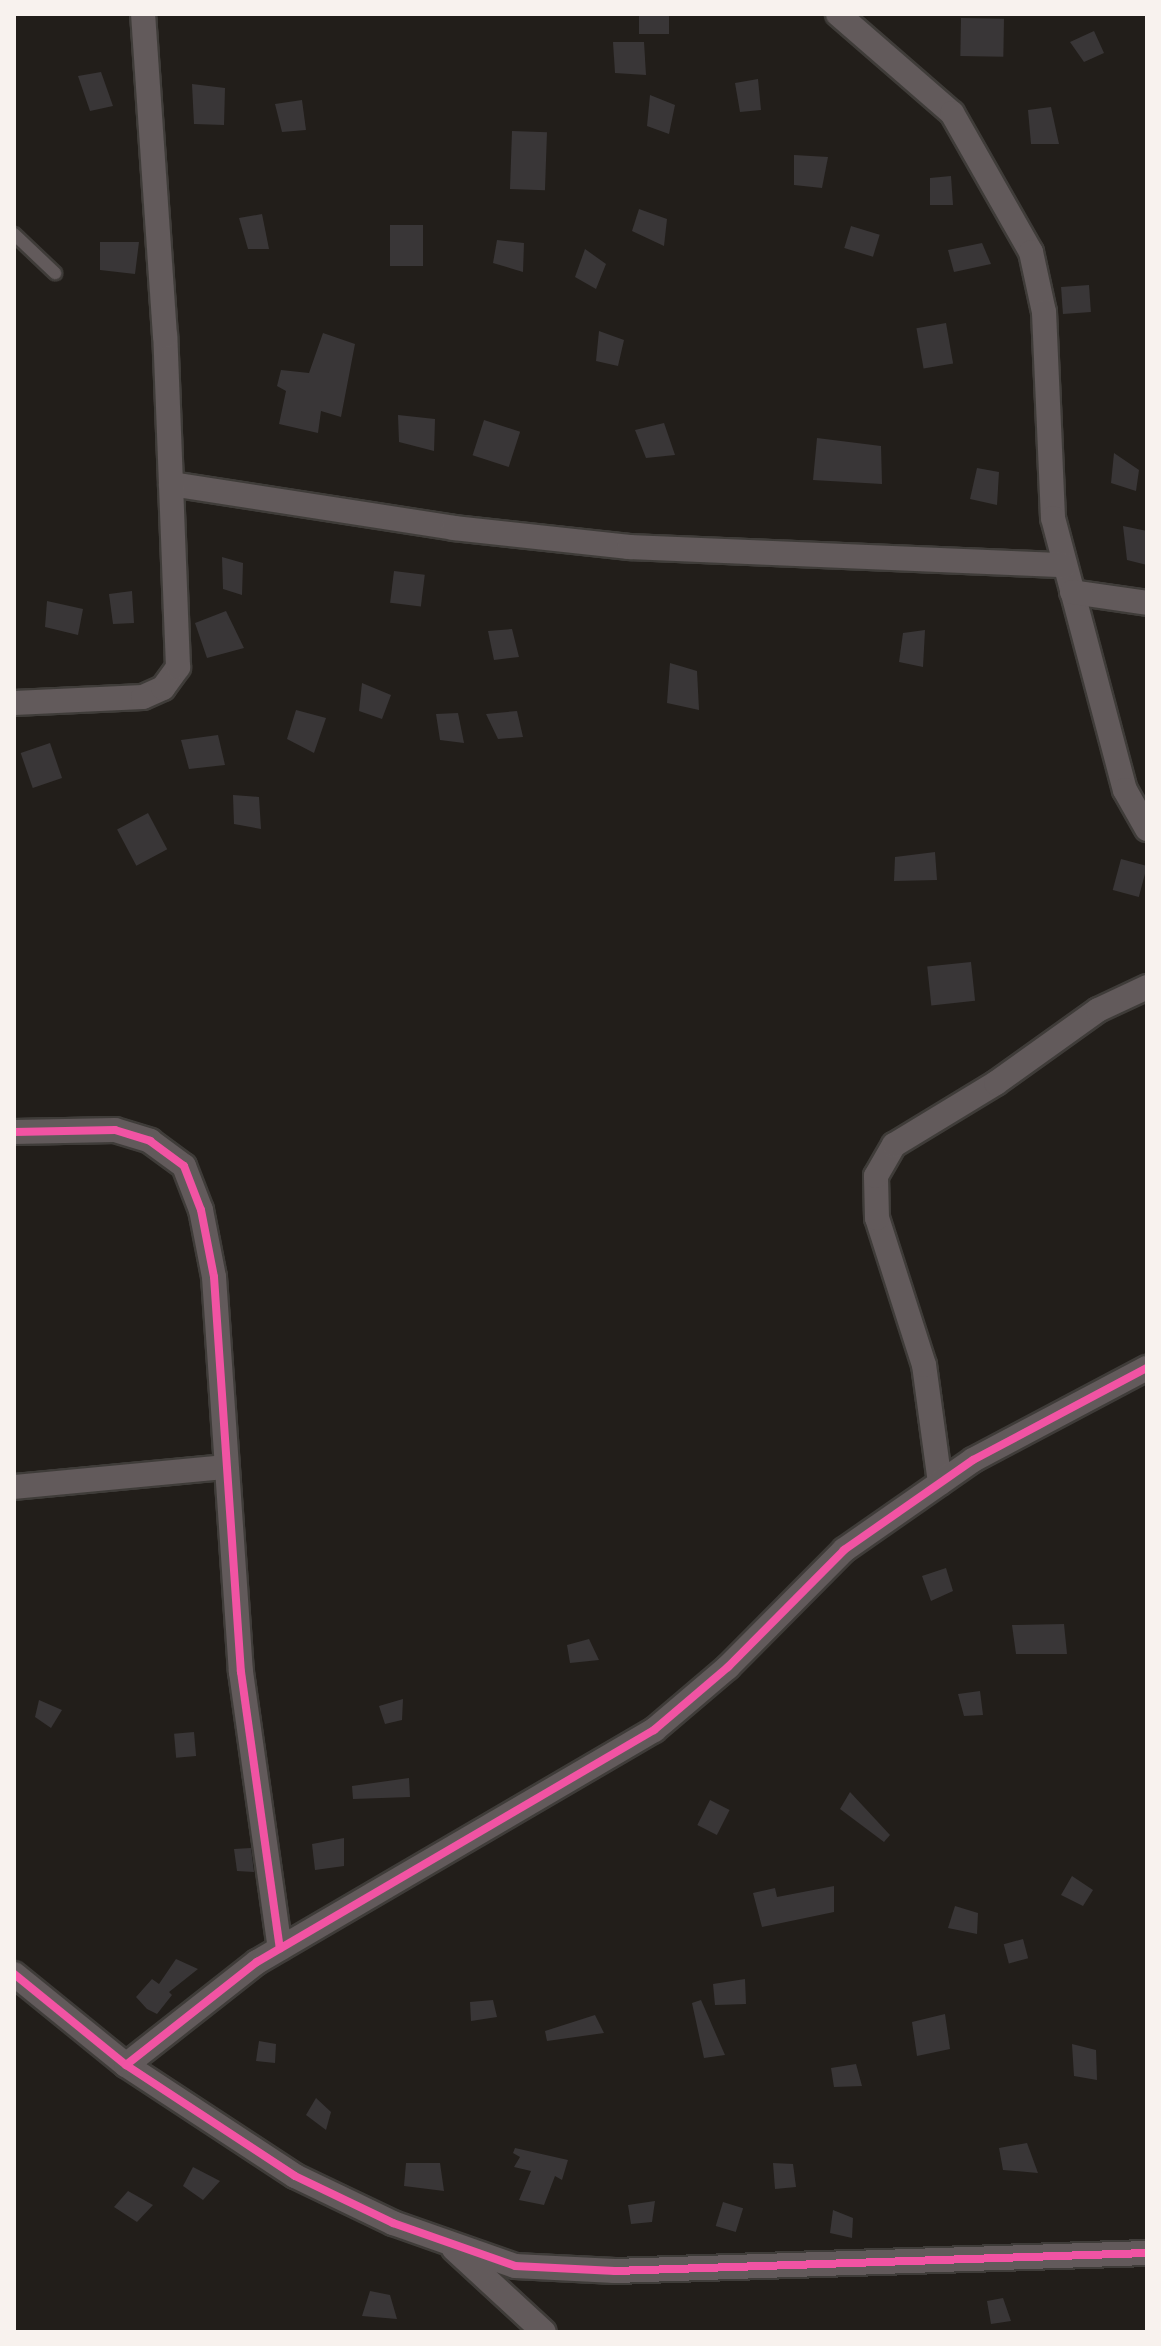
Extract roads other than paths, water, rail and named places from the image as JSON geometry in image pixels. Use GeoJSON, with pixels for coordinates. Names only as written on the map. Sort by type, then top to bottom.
{"type":"FeatureCollection","features":[{"type":"Feature","properties":{"kind":"street"},"geometry":{"type":"LineString","coordinates":[[14,703],[143,697],[163,688],[178,667],[171,484],[143,14]]}},
{"type":"Feature","properties":{"kind":"street"},"geometry":{"type":"LineString","coordinates":[[838,14],[952,113],[1031,252],[1044,312],[1053,518],[1125,790],[1147,829]]}},
{"type":"Feature","properties":{"kind":"street"},"geometry":{"type":"LineString","coordinates":[[171,484],[454,528],[629,547],[1065,565]]}},
{"type":"Feature","properties":{"kind":"street"},"geometry":{"type":"LineString","coordinates":[[1072,592],[1147,603]]}},
{"type":"Feature","properties":{"kind":"street"},"geometry":{"type":"LineString","coordinates":[[940,1483],[924,1365],[877,1218],[876,1176],[894,1145],[996,1083],[1098,1010],[1147,987]]}},
{"type":"Feature","properties":{"kind":"street"},"geometry":{"type":"LineString","coordinates":[[14,1132],[115,1130],[150,1141],[184,1166],[201,1210],[214,1277],[241,1672],[280,1948]]}},
{"type":"Feature","properties":{"kind":"street"},"geometry":{"type":"LineString","coordinates":[[126,2065],[280,1948],[654,1730],[728,1667],[844,1550],[973,1460],[1147,1368]]}},
{"type":"Feature","properties":{"kind":"street"},"geometry":{"type":"LineString","coordinates":[[14,1487],[225,1467]]}},
{"type":"Feature","properties":{"kind":"street"},"geometry":{"type":"LineString","coordinates":[[14,1974],[126,2065],[295,2176],[447,2242],[515,2266],[615,2271],[1147,2253]]}},
{"type":"Feature","properties":{"kind":"street"},"geometry":{"type":"LineString","coordinates":[[447,2242],[544,2332]]}},
{"type":"Feature","properties":{"kind":"lane"},"geometry":{"type":"LineString","coordinates":[[14,234],[55,273]]}}]}
